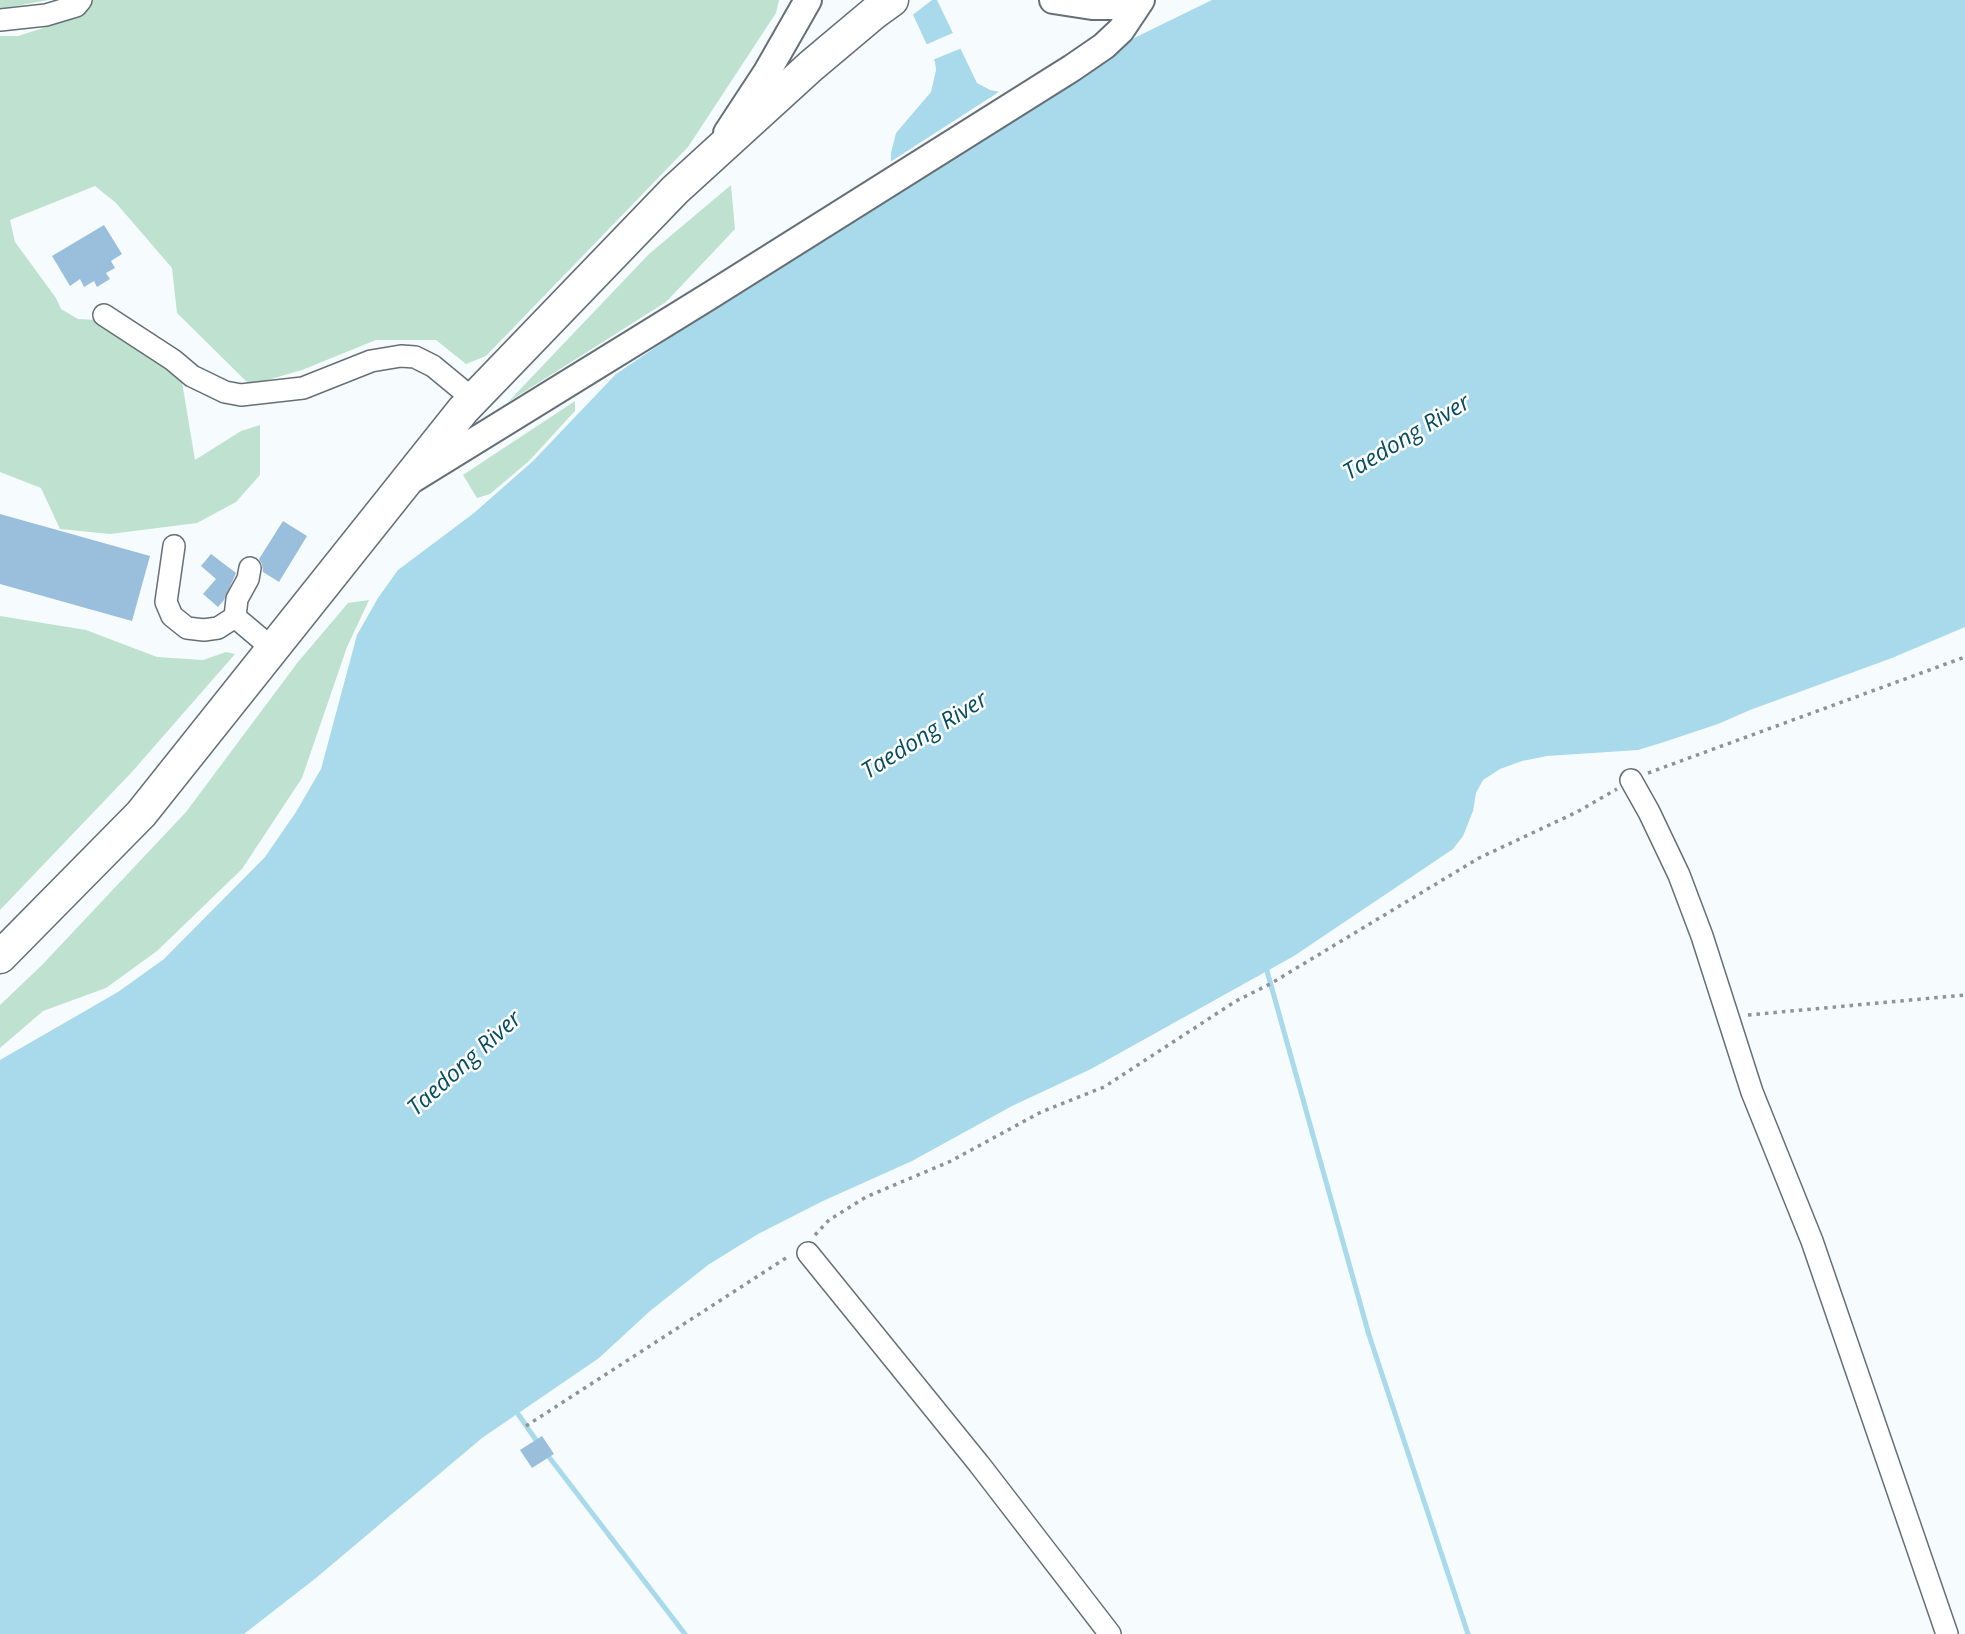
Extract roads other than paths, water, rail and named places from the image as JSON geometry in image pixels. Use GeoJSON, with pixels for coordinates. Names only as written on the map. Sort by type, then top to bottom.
{"type":"FeatureCollection","features":[{"type":"Feature","properties":{"kind":"highway"},"geometry":{"type":"LineString","coordinates":[[0,957],[141,814],[468,404],[675,190],[811,66],[892,0]]}},
{"type":"Feature","properties":{"kind":"main road"},"geometry":{"type":"LineString","coordinates":[[707,163],[767,72],[808,0]]}},
{"type":"Feature","properties":{"kind":"main road"},"geometry":{"type":"LineString","coordinates":[[1053,0],[1092,6],[1116,6],[1140,0]]}},
{"type":"Feature","properties":{"kind":"main road"},"geometry":{"type":"LineString","coordinates":[[406,483],[699,303],[1072,68],[1104,46],[1121,30],[1140,0]]}},
{"type":"Feature","properties":{"kind":"street"},"geometry":{"type":"LineString","coordinates":[[0,20],[46,15],[76,6],[81,0]]}},
{"type":"Feature","properties":{"kind":"street"},"geometry":{"type":"LineString","coordinates":[[104,315],[165,354],[192,376],[241,395],[303,388],[372,361],[401,356],[415,357],[433,366],[468,404]]}},
{"type":"Feature","properties":{"kind":"street"},"geometry":{"type":"LineString","coordinates":[[174,545],[166,601],[172,616],[187,628],[204,631],[218,628],[235,617]]}},
{"type":"Feature","properties":{"kind":"street"},"geometry":{"type":"LineString","coordinates":[[235,617],[237,599],[248,579],[250,568]]}},
{"type":"Feature","properties":{"kind":"street"},"geometry":{"type":"LineString","coordinates":[[235,617],[282,638]]}},
{"type":"Feature","properties":{"kind":"street"},"geometry":{"type":"LineString","coordinates":[[1631,780],[1679,875],[1702,936],[1752,1092],[1816,1254],[1947,1634]]}},
{"type":"Feature","properties":{"kind":"street"},"geometry":{"type":"LineString","coordinates":[[803,1254],[979,1464],[1110,1634]]}},
{"type":"Feature","properties":{"kind":"water","name":"Taedong River"},"geometry":{"type":"Polygon","coordinates":[[[906,0],[937,0],[977,83],[1000,92],[1049,93],[1130,40],[1212,0],[1965,0],[1965,627],[1892,658],[1718,724],[1638,750],[1547,756],[1500,769],[1483,780],[1476,793],[1473,811],[1463,836],[1453,849],[1294,956],[1091,1069],[1012,1106],[912,1161],[758,1234],[708,1265],[650,1311],[599,1358],[482,1438],[316,1578],[244,1634],[0,1634],[0,1060],[118,992],[164,959],[265,857],[321,769],[357,635],[398,570],[474,513],[533,461],[616,374],[890,195],[891,153],[896,133],[931,92],[936,70],[935,62],[906,0]]]}},
{"type":"Feature","properties":{"kind":"waterway"},"geometry":{"type":"LineString","coordinates":[[1267,971],[1369,1335],[1468,1634]]}},
{"type":"Feature","properties":{"kind":"waterway"},"geometry":{"type":"LineString","coordinates":[[518,1414],[536,1440]]}},
{"type":"Feature","properties":{"kind":"waterway"},"geometry":{"type":"LineString","coordinates":[[549,1457],[685,1634]]}}]}
